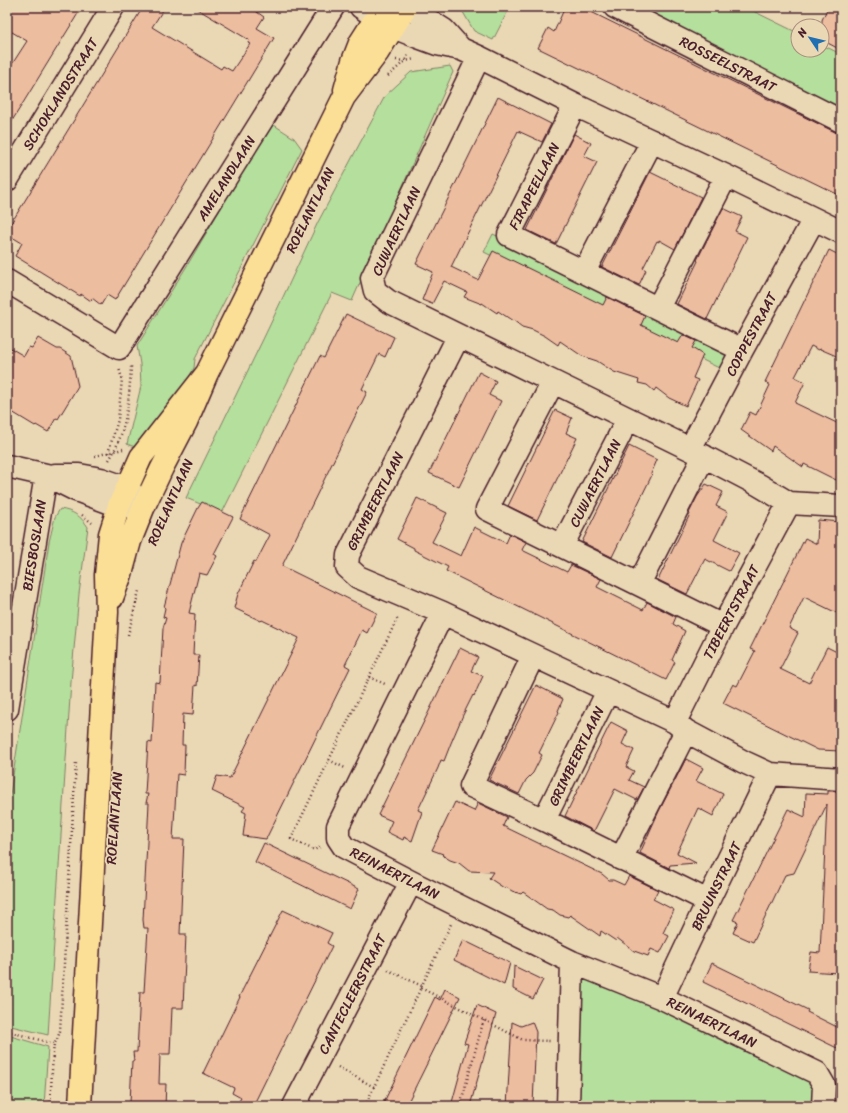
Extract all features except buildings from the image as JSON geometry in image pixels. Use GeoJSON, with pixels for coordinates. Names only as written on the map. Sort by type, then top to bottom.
{"type":"FeatureCollection","features":[{"type":"Feature","properties":{"kind":"main road","name":"ROELANTLAAN"},"geometry":{"type":"LineString","coordinates":[[107,612],[121,574],[130,541],[144,506],[186,422],[207,373],[344,97],[378,52],[378,15],[407,7]]}},
{"type":"Feature","properties":{"kind":"main road","name":"ROELANTLAAN"},"geometry":{"type":"LineString","coordinates":[[80,1106],[107,612],[106,575],[110,534],[123,497],[141,457],[207,373]]}},
{"type":"Feature","properties":{"kind":"street","name":"SCHOKLANDSTRAAT"},"geometry":{"type":"LineString","coordinates":[[7,180],[113,7]]}},
{"type":"Feature","properties":{"kind":"street","name":"AMELANDLAAN"},"geometry":{"type":"LineString","coordinates":[[115,346],[333,7]]}},
{"type":"Feature","properties":{"kind":"street"},"geometry":{"type":"LineString","coordinates":[[407,7],[444,30],[470,53]]}},
{"type":"Feature","properties":{"kind":"street","name":"ROSSEELSTRAAT"},"geometry":{"type":"LineString","coordinates":[[615,7],[841,121]]}},
{"type":"Feature","properties":{"kind":"street"},"geometry":{"type":"LineString","coordinates":[[378,15],[418,37],[470,53],[841,232]]}},
{"type":"Feature","properties":{"kind":"street","name":"CUWAERTLAAN"},"geometry":{"type":"LineString","coordinates":[[470,53],[372,278],[375,290],[388,301],[458,337],[697,453],[759,485],[789,503],[841,506]]}},
{"type":"Feature","properties":{"kind":"street","name":"FIRAPEELLAAN"},"geometry":{"type":"LineString","coordinates":[[575,104],[509,235],[742,350]]}},
{"type":"Feature","properties":{"kind":"street"},"geometry":{"type":"LineString","coordinates":[[584,272],[652,141]]}},
{"type":"Feature","properties":{"kind":"street"},"geometry":{"type":"LineString","coordinates":[[658,308],[726,176]]}},
{"type":"Feature","properties":{"kind":"street","name":"COPPESTRAAT"},"geometry":{"type":"LineString","coordinates":[[697,453],[742,350],[814,219]]}},
{"type":"Feature","properties":{"kind":"street"},"geometry":{"type":"LineString","coordinates":[[7,281],[115,346]]}},
{"type":"Feature","properties":{"kind":"street","name":"GRIMBEERTLAAN"},"geometry":{"type":"LineString","coordinates":[[458,337],[348,555],[347,567],[358,577],[443,613],[608,691],[681,726],[744,762],[770,774],[841,779]]}},
{"type":"Feature","properties":{"kind":"street"},"geometry":{"type":"LineString","coordinates":[[553,382],[487,510],[723,626]]}},
{"type":"Feature","properties":{"kind":"street","name":"CUWAERTLAAN"},"geometry":{"type":"LineString","coordinates":[[562,546],[628,419]]}},
{"type":"Feature","properties":{"kind":"street"},"geometry":{"type":"LineString","coordinates":[[639,584],[697,453]]}},
{"type":"Feature","properties":{"kind":"street"},"geometry":{"type":"LineString","coordinates":[[7,466],[46,475],[79,475],[100,479],[123,497],[144,506]]}},
{"type":"Feature","properties":{"kind":"street","name":"BIESBOSLAAN"},"geometry":{"type":"LineString","coordinates":[[7,709],[46,475]]}},
{"type":"Feature","properties":{"kind":"street","name":"TIBEERTSTRAAT"},"geometry":{"type":"LineString","coordinates":[[681,726],[723,626],[789,503]]}},
{"type":"Feature","properties":{"kind":"street","name":"REINAERTLAAN"},"geometry":{"type":"LineString","coordinates":[[443,613],[338,826],[338,838],[344,847],[572,962],[662,998],[817,1073],[824,1085],[823,1106]]}},
{"type":"Feature","properties":{"kind":"street","name":"GRIMBEERTLAAN"},"geometry":{"type":"LineString","coordinates":[[533,656],[471,786],[544,820],[708,901]]}},
{"type":"Feature","properties":{"kind":"street","name":"GRIMBEERTLAAN"},"geometry":{"type":"LineString","coordinates":[[544,820],[608,691]]}},
{"type":"Feature","properties":{"kind":"street"},"geometry":{"type":"LineString","coordinates":[[621,859],[681,726]]}},
{"type":"Feature","properties":{"kind":"street","name":"BRUUNSTRAAT"},"geometry":{"type":"LineString","coordinates":[[662,998],[770,774]]}},
{"type":"Feature","properties":{"kind":"street","name":"CANTECLEERSTRAAT"},"geometry":{"type":"LineString","coordinates":[[294,1106],[411,882]]}},
{"type":"Feature","properties":{"kind":"street"},"geometry":{"type":"LineString","coordinates":[[568,1106],[572,962]]}},
{"type":"Feature","properties":{"kind":"path"},"geometry":{"type":"LineString","coordinates":[[385,78],[405,61],[418,37]]}},
{"type":"Feature","properties":{"kind":"path"},"geometry":{"type":"LineString","coordinates":[[108,453],[118,420],[122,379],[115,346]]}},
{"type":"Feature","properties":{"kind":"path"},"geometry":{"type":"LineString","coordinates":[[126,642],[139,591]]}},
{"type":"Feature","properties":{"kind":"path"},"geometry":{"type":"LineString","coordinates":[[338,838],[314,850],[291,839],[407,598]]}},
{"type":"Feature","properties":{"kind":"path"},"geometry":{"type":"LineString","coordinates":[[365,1106],[460,906]]}},
{"type":"Feature","properties":{"kind":"path"},"geometry":{"type":"LineString","coordinates":[[370,961],[523,1040],[570,1041]]}},
{"type":"Feature","properties":{"kind":"path"},"geometry":{"type":"LineString","coordinates":[[460,1106],[484,1019]]}},
{"type":"Feature","properties":{"kind":"path"},"geometry":{"type":"LineString","coordinates":[[7,1031],[54,1044]]}},
{"type":"Feature","properties":{"kind":"path"},"geometry":{"type":"LineString","coordinates":[[320,1057],[374,1087]]}},
{"type":"Feature","properties":{"kind":"green space"},"geometry":{"type":"Polygon","coordinates":[[[460,7],[510,7],[493,40],[474,31],[460,7]]]}},
{"type":"Feature","properties":{"kind":"green space"},"geometry":{"type":"Polygon","coordinates":[[[633,7],[745,7],[790,29],[790,58],[830,58],[830,49],[841,54],[841,109],[633,7]]]}},
{"type":"Feature","properties":{"kind":"green space"},"geometry":{"type":"Polygon","coordinates":[[[450,66],[453,72],[352,301],[332,293],[222,513],[186,498],[318,222],[385,96],[411,72],[450,66]]]}},
{"type":"Feature","properties":{"kind":"green space"},"geometry":{"type":"Polygon","coordinates":[[[271,123],[294,138],[302,149],[195,359],[194,368],[162,427],[135,447],[127,444],[141,386],[137,346],[185,269],[271,123]]]}},
{"type":"Feature","properties":{"kind":"green space"},"geometry":{"type":"Polygon","coordinates":[[[493,234],[730,351],[721,369],[484,252],[493,234]]]}},
{"type":"Feature","properties":{"kind":"green space"},"geometry":{"type":"Polygon","coordinates":[[[60,509],[69,511],[76,515],[88,527],[79,594],[71,682],[48,1035],[7,1025],[7,814],[49,542],[55,517],[60,509]]]}},
{"type":"Feature","properties":{"kind":"green space"},"geometry":{"type":"Polygon","coordinates":[[[576,967],[814,1074],[821,1106],[573,1106],[576,967]]]}},
{"type":"Feature","properties":{"kind":"green space"},"geometry":{"type":"Polygon","coordinates":[[[7,1035],[48,1047],[44,1106],[7,1106],[7,1035]]]}}]}
